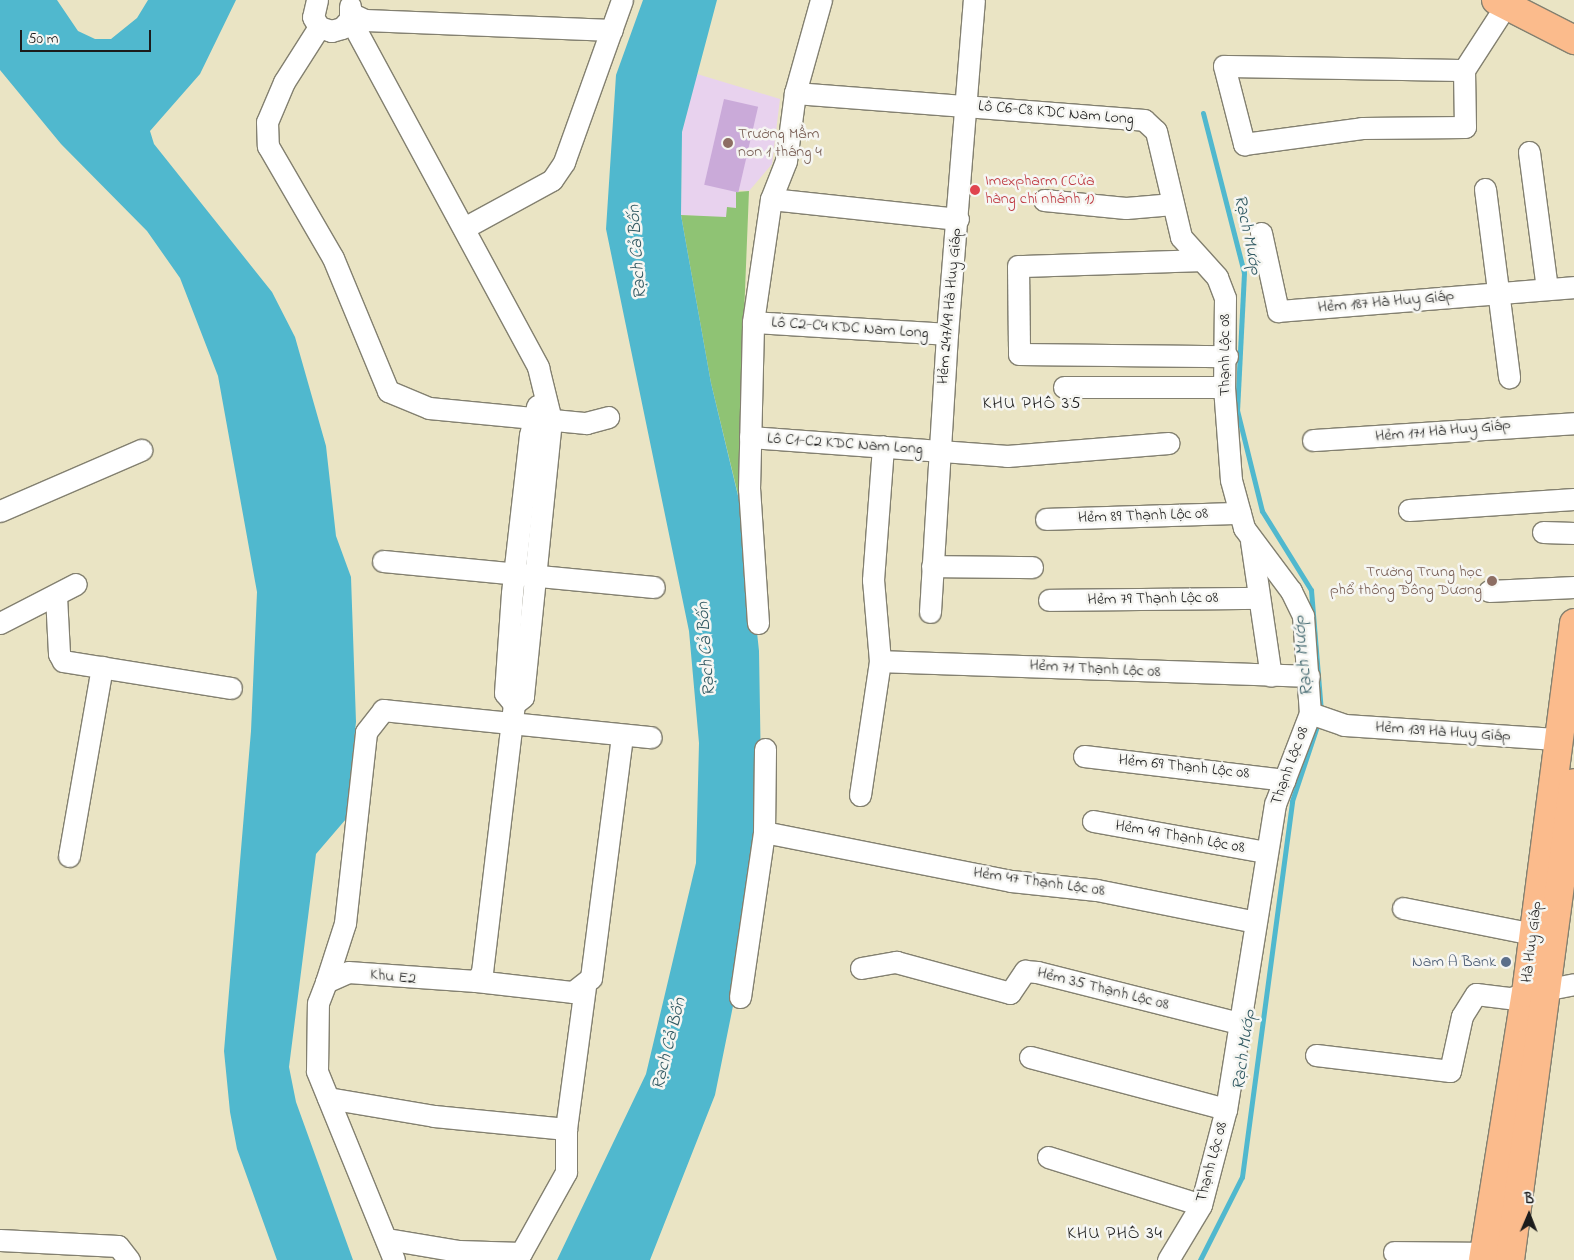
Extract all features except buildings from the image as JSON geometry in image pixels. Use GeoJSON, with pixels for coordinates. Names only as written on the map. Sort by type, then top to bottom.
{"type":"FeatureCollection","features":[{"type":"Feature","properties":{"kind":"main road"},"geometry":{"type":"LineString","coordinates":[[1501,3],[1574,40]]}},
{"type":"Feature","properties":{"kind":"main road"},"geometry":{"type":"LineString","coordinates":[[1531,19],[1574,21]]}},
{"type":"Feature","properties":{"kind":"main road","name":"Hà Huy Giáp"},"geometry":{"type":"LineString","coordinates":[[1550,989],[1533,934],[1557,739],[1574,623]]}},
{"type":"Feature","properties":{"kind":"main road","name":"Hà Huy Giáp"},"geometry":{"type":"LineString","coordinates":[[1492,1258],[1550,989],[1572,821],[1574,783]]}},
{"type":"Feature","properties":{"kind":"street"},"geometry":{"type":"LineString","coordinates":[[318,0],[313,17],[320,27],[331,31],[342,28],[349,11]]}},
{"type":"Feature","properties":{"kind":"street"},"geometry":{"type":"LineString","coordinates":[[464,228],[552,180],[564,162],[622,0]]}},
{"type":"Feature","properties":{"kind":"street"},"geometry":{"type":"LineString","coordinates":[[758,623],[749,490],[753,322],[771,199],[786,161],[795,93],[821,0]]}},
{"type":"Feature","properties":{"kind":"street","name":"Hẻm 247/49 Hà Huy Giáp"},"geometry":{"type":"LineString","coordinates":[[930,612],[947,334],[968,105],[974,0]]}},
{"type":"Feature","properties":{"kind":"street"},"geometry":{"type":"LineString","coordinates":[[1464,70],[1224,66],[1244,144],[1362,128],[1465,126],[1464,70],[1501,3]]}},
{"type":"Feature","properties":{"kind":"street"},"geometry":{"type":"LineString","coordinates":[[349,11],[365,20],[612,30]]}},
{"type":"Feature","properties":{"kind":"street"},"geometry":{"type":"LineString","coordinates":[[349,11],[464,228],[526,339],[538,367],[542,394],[524,574],[505,693],[513,714],[482,972],[476,981]]}},
{"type":"Feature","properties":{"kind":"street"},"geometry":{"type":"LineString","coordinates":[[320,27],[284,82],[267,122],[268,146],[333,258],[388,391],[429,408],[586,424],[608,418]]}},
{"type":"Feature","properties":{"kind":"street","name":"Lô C6-C8 KDC Nam Long"},"geometry":{"type":"LineString","coordinates":[[795,93],[1144,120]]}},
{"type":"Feature","properties":{"kind":"street","name":"Thạnh Lộc 08"},"geometry":{"type":"LineString","coordinates":[[1144,120],[1156,131],[1182,236],[1217,277],[1225,298],[1227,356],[1224,387],[1231,480],[1240,513],[1250,538],[1291,591],[1303,616],[1309,676],[1318,717],[1274,804],[1226,1109],[1201,1206],[1168,1260]]}},
{"type":"Feature","properties":{"kind":"street"},"geometry":{"type":"LineString","coordinates":[[1529,152],[1546,288]]}},
{"type":"Feature","properties":{"kind":"street"},"geometry":{"type":"LineString","coordinates":[[1485,189],[1509,377]]}},
{"type":"Feature","properties":{"kind":"street"},"geometry":{"type":"LineString","coordinates":[[771,199],[958,219]]}},
{"type":"Feature","properties":{"kind":"street"},"geometry":{"type":"LineString","coordinates":[[1044,200],[1126,208],[1173,204]]}},
{"type":"Feature","properties":{"kind":"street","name":"Hẻm 187 Hà Huy Giáp"},"geometry":{"type":"LineString","coordinates":[[1261,233],[1278,311],[1499,290],[1574,287]]}},
{"type":"Feature","properties":{"kind":"street"},"geometry":{"type":"LineString","coordinates":[[1201,260],[1018,266],[1019,354],[1227,356]]}},
{"type":"Feature","properties":{"kind":"street","name":"Lô C2-C4 KDC Nam Long"},"geometry":{"type":"LineString","coordinates":[[753,322],[947,334]]}},
{"type":"Feature","properties":{"kind":"street"},"geometry":{"type":"LineString","coordinates":[[1064,387],[1224,387]]}},
{"type":"Feature","properties":{"kind":"street","name":"Hẻm 171 Hà Huy Giáp"},"geometry":{"type":"LineString","coordinates":[[1312,440],[1574,424]]}},
{"type":"Feature","properties":{"kind":"street","name":"Lô C1-C2 KDC Nam Long"},"geometry":{"type":"LineString","coordinates":[[750,437],[1007,456],[1168,443]]}},
{"type":"Feature","properties":{"kind":"street"},"geometry":{"type":"LineString","coordinates":[[860,795],[880,661],[873,580],[883,446]]}},
{"type":"Feature","properties":{"kind":"street"},"geometry":{"type":"LineString","coordinates":[[2,504],[141,450]]}},
{"type":"Feature","properties":{"kind":"street"},"geometry":{"type":"LineString","coordinates":[[1409,510],[1574,499]]}},
{"type":"Feature","properties":{"kind":"street","name":"Hẻm 89 Thạnh Lộc 08"},"geometry":{"type":"LineString","coordinates":[[1046,519],[1240,513]]}},
{"type":"Feature","properties":{"kind":"street"},"geometry":{"type":"LineString","coordinates":[[1543,532],[1574,532]]}},
{"type":"Feature","properties":{"kind":"street"},"geometry":{"type":"LineString","coordinates":[[1250,538],[1257,598],[1271,676]]}},
{"type":"Feature","properties":{"kind":"street"},"geometry":{"type":"LineString","coordinates":[[383,561],[654,587]]}},
{"type":"Feature","properties":{"kind":"street"},"geometry":{"type":"LineString","coordinates":[[932,566],[1032,567]]}},
{"type":"Feature","properties":{"kind":"street"},"geometry":{"type":"LineString","coordinates":[[0,622],[56,596],[76,584]]}},
{"type":"Feature","properties":{"kind":"street"},"geometry":{"type":"LineString","coordinates":[[1489,591],[1574,587]]}},
{"type":"Feature","properties":{"kind":"street"},"geometry":{"type":"LineString","coordinates":[[56,596],[59,654],[63,661],[231,688]]}},
{"type":"Feature","properties":{"kind":"street","name":"Hẻm 79 Thạnh Lộc 08"},"geometry":{"type":"LineString","coordinates":[[1048,600],[1257,598]]}},
{"type":"Feature","properties":{"kind":"street","name":"Hẻm 71 Thạnh Lộc 08"},"geometry":{"type":"LineString","coordinates":[[880,661],[1309,676]]}},
{"type":"Feature","properties":{"kind":"street"},"geometry":{"type":"LineString","coordinates":[[69,856],[102,667]]}},
{"type":"Feature","properties":{"kind":"street"},"geometry":{"type":"LineString","coordinates":[[394,1260],[328,1098],[315,1048],[318,1003],[345,923],[366,732],[373,718],[383,710],[407,709],[513,714],[622,736],[651,737]]}},
{"type":"Feature","properties":{"kind":"street","name":"Hẻm 139 Hà Huy Giáp"},"geometry":{"type":"LineString","coordinates":[[1318,717],[1557,739]]}},
{"type":"Feature","properties":{"kind":"street"},"geometry":{"type":"LineString","coordinates":[[387,1239],[459,1251],[521,1253],[566,1172],[566,1130],[585,986],[591,978],[622,736]]}},
{"type":"Feature","properties":{"kind":"street"},"geometry":{"type":"LineString","coordinates":[[740,998],[764,832],[765,749]]}},
{"type":"Feature","properties":{"kind":"street","name":"Hẻm 69 Thạnh Lộc 08"},"geometry":{"type":"LineString","coordinates":[[1084,756],[1285,780]]}},
{"type":"Feature","properties":{"kind":"street","name":"Hẻm 49 Thạnh Lộc 08"},"geometry":{"type":"LineString","coordinates":[[1093,821],[1266,852]]}},
{"type":"Feature","properties":{"kind":"street","name":"Hẻm 47 Thạnh Lộc 08"},"geometry":{"type":"LineString","coordinates":[[764,832],[1010,881],[1088,889],[1255,922]]}},
{"type":"Feature","properties":{"kind":"street"},"geometry":{"type":"LineString","coordinates":[[1403,908],[1533,934]]}},
{"type":"Feature","properties":{"kind":"street","name":"Hẻm 35 Thạnh Lộc 08"},"geometry":{"type":"LineString","coordinates":[[861,968],[896,962],[1010,993],[1025,971],[1037,972],[1239,1023]]}},
{"type":"Feature","properties":{"kind":"street","name":"Khu E2"},"geometry":{"type":"LineString","coordinates":[[326,982],[348,972],[476,981],[573,992],[585,986]]}},
{"type":"Feature","properties":{"kind":"street"},"geometry":{"type":"LineString","coordinates":[[1316,1055],[1450,1071],[1462,1016],[1476,994],[1511,998],[1550,989]]}},
{"type":"Feature","properties":{"kind":"street"},"geometry":{"type":"LineString","coordinates":[[1030,1057],[1226,1109]]}},
{"type":"Feature","properties":{"kind":"street"},"geometry":{"type":"LineString","coordinates":[[328,1098],[434,1116],[566,1130]]}},
{"type":"Feature","properties":{"kind":"street"},"geometry":{"type":"LineString","coordinates":[[1048,1157],[1201,1206]]}},
{"type":"Feature","properties":{"kind":"street"},"geometry":{"type":"LineString","coordinates":[[0,1240],[118,1246],[129,1260]]}},
{"type":"Feature","properties":{"kind":"street"},"geometry":{"type":"LineString","coordinates":[[1394,1252],[1492,1258]]}},
{"type":"Feature","properties":{"kind":"shaded area","name":"Trường Mầm non 1 tháng 4"},"geometry":{"type":"Polygon","coordinates":[[[697,74],[780,99],[772,164],[749,191],[739,190],[736,208],[726,218],[681,215],[682,132],[697,74]]]}},
{"type":"Feature","properties":{"kind":"green space"},"geometry":{"type":"Polygon","coordinates":[[[749,191],[740,415],[741,507],[711,383],[681,215],[726,217],[727,207],[736,208],[736,192],[749,191]]]}},
{"type":"Feature","properties":{"kind":"water"},"geometry":{"type":"Polygon","coordinates":[[[0,0],[57,0],[78,31],[95,39],[111,39],[137,18],[148,0],[236,0],[200,74],[150,131],[154,144],[272,292],[295,337],[326,446],[336,536],[351,577],[356,722],[346,819],[316,854],[289,1067],[296,1102],[353,1260],[277,1260],[237,1149],[230,1112],[224,1051],[251,731],[257,592],[218,376],[180,278],[147,231],[61,144],[0,70],[0,0]]]}},
{"type":"Feature","properties":{"kind":"water","name":"Rạch Cả Bốn"},"geometry":{"type":"Polygon","coordinates":[[[643,0],[717,0],[682,132],[681,215],[711,383],[746,529],[759,651],[762,832],[752,912],[715,1095],[650,1260],[557,1260],[646,1074],[696,863],[699,743],[689,631],[606,229],[616,75],[643,0]]]}},
{"type":"Feature","properties":{"kind":"waterway","name":"Rạch Mướp"},"geometry":{"type":"LineString","coordinates":[[1203,113],[1244,273],[1237,410],[1262,511],[1311,590],[1321,712]]}},
{"type":"Feature","properties":{"kind":"waterway","name":"Rạch Mướp"},"geometry":{"type":"LineString","coordinates":[[1200,1260],[1242,1177],[1292,801],[1319,720]]}},
{"type":"Feature","properties":{"kind":"place","name":"Trường Mầm non 1 tháng 4"},"geometry":{"type":"Point","coordinates":[728,143]}},
{"type":"Feature","properties":{"kind":"place","name":"Imexpharm (Cửa hàng chi nhánh 1)"},"geometry":{"type":"Point","coordinates":[975,190]}},
{"type":"Feature","properties":{"kind":"place","name":"Trường Trung học phổ thông Đông Dương"},"geometry":{"type":"Point","coordinates":[1492,581]}},
{"type":"Feature","properties":{"kind":"place","name":"Nam A Bank"},"geometry":{"type":"Point","coordinates":[1506,962]}},
{"type":"Feature","properties":{"kind":"district","name":"KHU PHỐ 35"},"geometry":{"type":"Point","coordinates":[1032,404]}},
{"type":"Feature","properties":{"kind":"district","name":"KHU PHỐ 34"},"geometry":{"type":"Point","coordinates":[1115,1234]}}]}
